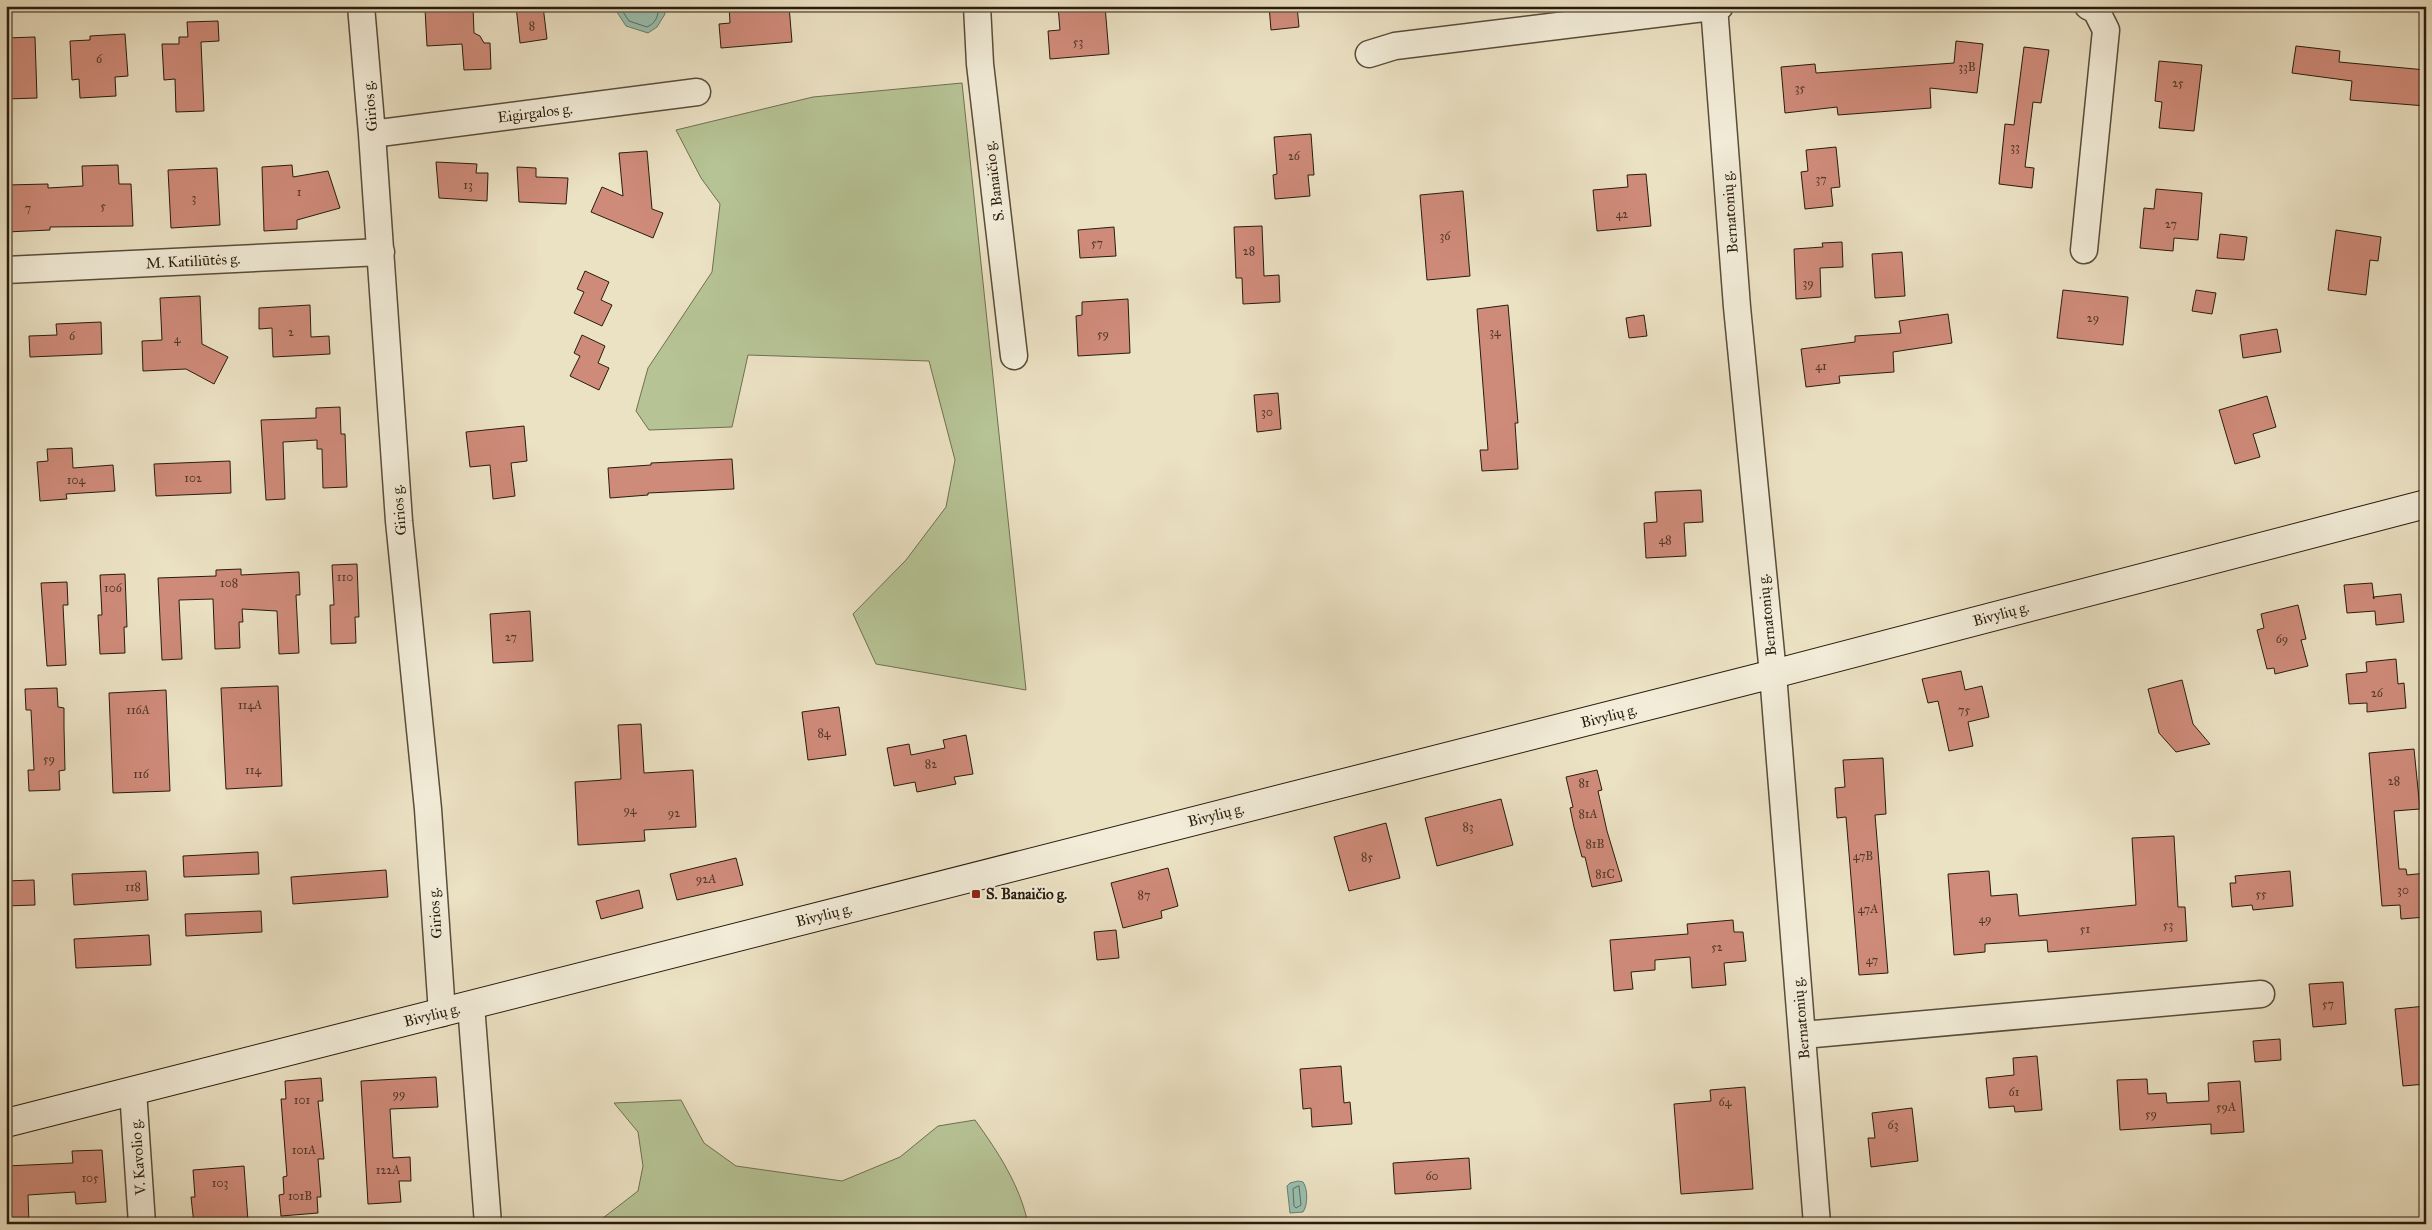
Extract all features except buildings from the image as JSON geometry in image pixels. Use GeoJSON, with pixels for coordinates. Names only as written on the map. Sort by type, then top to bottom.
{"type":"FeatureCollection","features":[{"type":"Feature","properties":{"kind":"street","name":"Girios g."},"geometry":{"type":"LineString","coordinates":[[361,6],[372,134],[399,521],[428,809],[442,1013]]}},
{"type":"Feature","properties":{"kind":"street","name":"S. Banaičio g."},"geometry":{"type":"LineString","coordinates":[[977,6],[980,64],[1014,356]]}},
{"type":"Feature","properties":{"kind":"street","name":"Bernatonių g."},"geometry":{"type":"LineString","coordinates":[[1714,6],[1737,307],[1773,674],[1817,1224]]}},
{"type":"Feature","properties":{"kind":"street"},"geometry":{"type":"LineString","coordinates":[[1369,54],[1395,46],[1720,6]]}},
{"type":"Feature","properties":{"kind":"street"},"geometry":{"type":"LineString","coordinates":[[2084,250],[2106,30],[2096,10],[2088,6]]}},
{"type":"Feature","properties":{"kind":"street","name":"Eigirgalos g."},"geometry":{"type":"LineString","coordinates":[[372,134],[697,92]]}},
{"type":"Feature","properties":{"kind":"street","name":"M. Katiliūtės g."},"geometry":{"type":"LineString","coordinates":[[6,270],[380,252]]}},
{"type":"Feature","properties":{"kind":"street","name":"Bivylių g."},"geometry":{"type":"LineString","coordinates":[[6,1124],[1773,674],[2426,504]]}},
{"type":"Feature","properties":{"kind":"street"},"geometry":{"type":"LineString","coordinates":[[1803,1034],[2261,994]]}},
{"type":"Feature","properties":{"kind":"street"},"geometry":{"type":"LineString","coordinates":[[471,1005],[488,1224]]}},
{"type":"Feature","properties":{"kind":"street","name":"V. Kavolio g."},"geometry":{"type":"LineString","coordinates":[[134,1091],[142,1224]]}},
{"type":"Feature","properties":{"kind":"shaded area"},"geometry":{"type":"Polygon","coordinates":[[[962,83],[1026,690],[876,664],[853,614],[906,560],[946,507],[955,460],[929,361],[748,355],[732,427],[649,430],[636,411],[648,368],[712,272],[720,204],[701,178],[676,130],[813,97],[962,83]]]}},
{"type":"Feature","properties":{"kind":"shaded area"},"geometry":{"type":"Polygon","coordinates":[[[681,1100],[704,1143],[736,1166],[842,1181],[900,1157],[938,1126],[975,1120],[992,1144],[1014,1182],[1028,1224],[601,1224],[603,1218],[638,1191],[643,1166],[638,1132],[614,1103],[681,1100]]]}},
{"type":"Feature","properties":{"kind":"water"},"geometry":{"type":"Polygon","coordinates":[[[613,6],[663,6],[665,14],[657,27],[648,33],[626,26],[613,6]]]}},
{"type":"Feature","properties":{"kind":"water"},"geometry":{"type":"Polygon","coordinates":[[[1298,1181],[1303,1182],[1306,1189],[1306,1205],[1303,1212],[1290,1213],[1287,1186],[1298,1181]]]}},
{"type":"Feature","properties":{"kind":"place","name":"S. Banaičio g."},"geometry":{"type":"Point","coordinates":[976,894]}}]}
